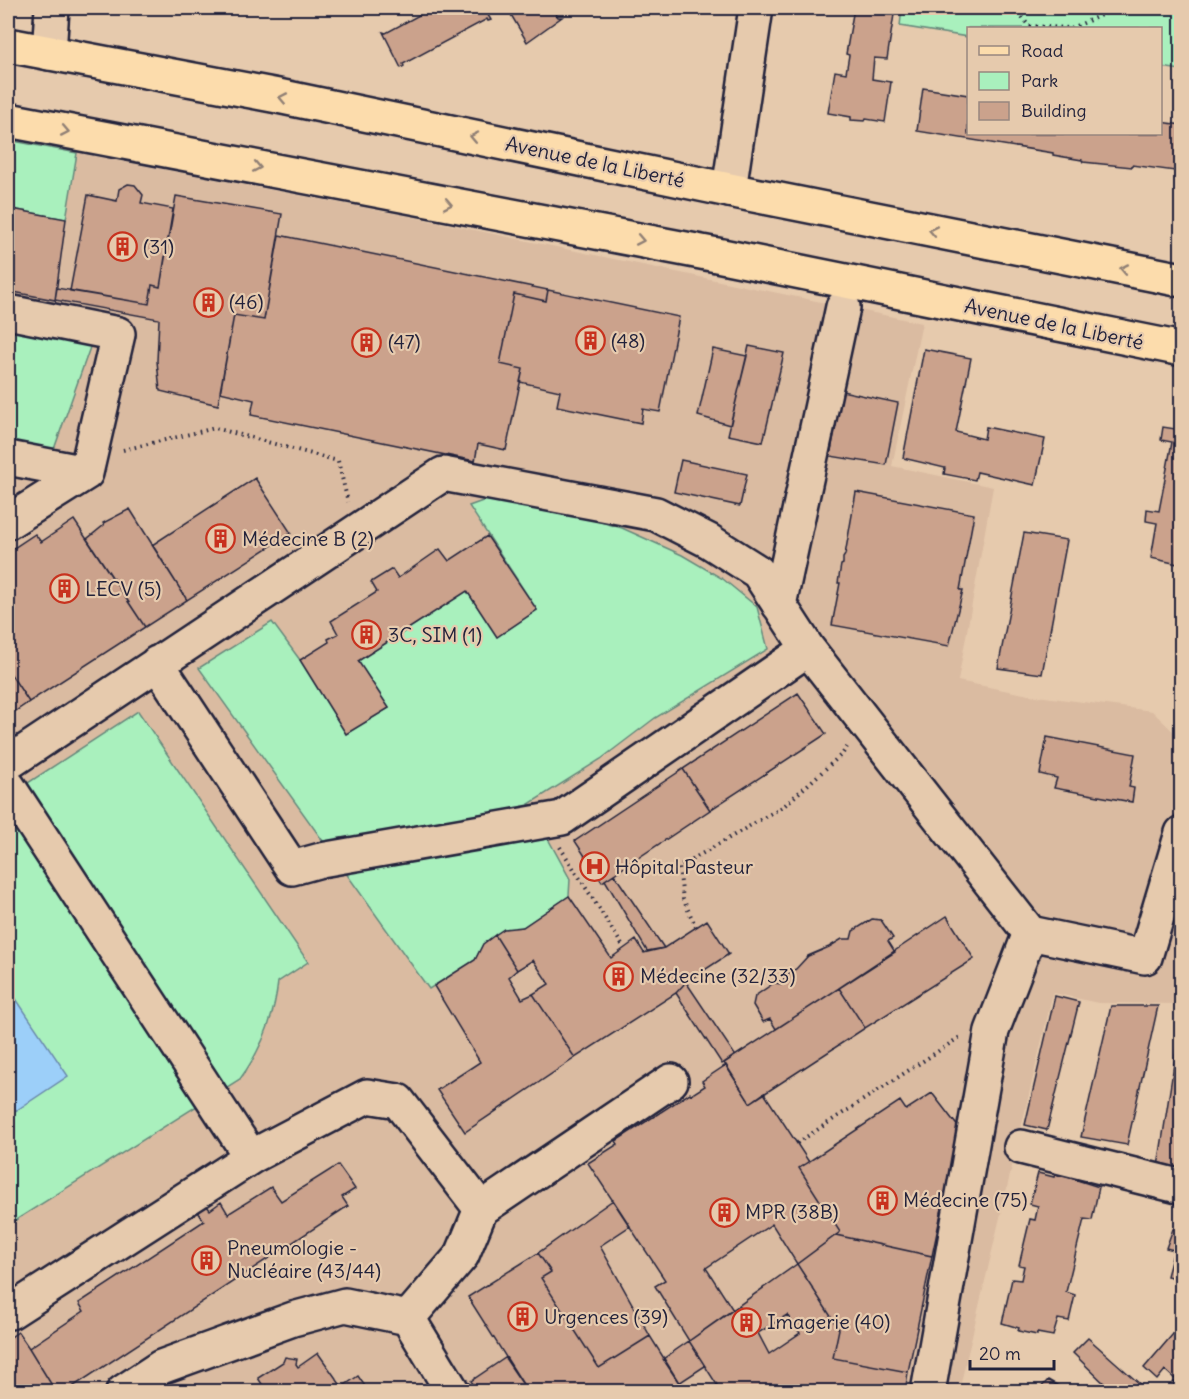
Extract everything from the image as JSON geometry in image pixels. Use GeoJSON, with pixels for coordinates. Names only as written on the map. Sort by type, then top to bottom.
{"type":"FeatureCollection","features":[{"type":"Feature","properties":{"kind":"main road","name":"Avenue de la Liberté"},"geometry":{"type":"LineString","coordinates":[[8,45],[278,96],[729,190],[1182,280]]}},
{"type":"Feature","properties":{"kind":"main road","name":"Avenue de la Liberté"},"geometry":{"type":"LineString","coordinates":[[8,120],[717,255],[1182,349]]}},
{"type":"Feature","properties":{"kind":"street"},"geometry":{"type":"LineString","coordinates":[[49,53],[52,8]]}},
{"type":"Feature","properties":{"kind":"street"},"geometry":{"type":"LineString","coordinates":[[729,190],[756,8]]}},
{"type":"Feature","properties":{"kind":"street"},"geometry":{"type":"LineString","coordinates":[[779,604],[843,307]]}},
{"type":"Feature","properties":{"kind":"street"},"geometry":{"type":"LineString","coordinates":[[8,312],[118,334],[86,473],[8,522]]}},
{"type":"Feature","properties":{"kind":"street"},"geometry":{"type":"LineString","coordinates":[[8,458],[86,473]]}},
{"type":"Feature","properties":{"kind":"street"},"geometry":{"type":"LineString","coordinates":[[8,763],[443,474],[656,514],[709,541],[758,572],[808,649],[1030,933],[1145,957],[1182,833]]}},
{"type":"Feature","properties":{"kind":"street"},"geometry":{"type":"LineString","coordinates":[[157,663],[292,868],[321,860],[562,818],[808,649]]}},
{"type":"Feature","properties":{"kind":"street"},"geometry":{"type":"LineString","coordinates":[[8,786],[251,1157]]}},
{"type":"Feature","properties":{"kind":"street"},"geometry":{"type":"LineString","coordinates":[[928,1392],[992,1031],[1030,933]]}},
{"type":"Feature","properties":{"kind":"street"},"geometry":{"type":"LineString","coordinates":[[408,1318],[462,1255],[481,1209],[671,1081]]}},
{"type":"Feature","properties":{"kind":"street"},"geometry":{"type":"LineString","coordinates":[[8,1311],[251,1157],[368,1096],[398,1101],[481,1209]]}},
{"type":"Feature","properties":{"kind":"street"},"geometry":{"type":"LineString","coordinates":[[1021,1147],[1182,1187]]}},
{"type":"Feature","properties":{"kind":"street"},"geometry":{"type":"LineString","coordinates":[[123,1392],[169,1379],[293,1319],[345,1305],[408,1318],[453,1392]]}},
{"type":"Feature","properties":{"kind":"path"},"geometry":{"type":"LineString","coordinates":[[1014,8],[1029,26],[1050,27]]}},
{"type":"Feature","properties":{"kind":"path"},"geometry":{"type":"LineString","coordinates":[[1074,27],[1117,8]]}},
{"type":"Feature","properties":{"kind":"path"},"geometry":{"type":"LineString","coordinates":[[123,450],[215,428],[338,461],[349,506]]}},
{"type":"Feature","properties":{"kind":"path"},"geometry":{"type":"LineString","coordinates":[[696,927],[683,899],[679,867],[784,806],[843,753],[864,721]]}},
{"type":"Feature","properties":{"kind":"path"},"geometry":{"type":"LineString","coordinates":[[543,822],[624,948]]}},
{"type":"Feature","properties":{"kind":"path"},"geometry":{"type":"LineString","coordinates":[[797,1143],[961,1036]]}},
{"type":"Feature","properties":{"kind":"shaded area","name":"Hôpital Pasteur"},"geometry":{"type":"Polygon","coordinates":[[[8,140],[407,216],[922,323],[892,466],[993,487],[958,681],[1029,695],[1152,711],[1182,740],[1181,1004],[1098,1003],[1053,993],[959,1391],[8,1391],[8,140]]]}},
{"type":"Feature","properties":{"kind":"green space"},"geometry":{"type":"Polygon","coordinates":[[[902,8],[1181,8],[1181,70],[1162,67],[1162,27],[967,27],[967,37],[900,26],[902,8]]]}},
{"type":"Feature","properties":{"kind":"green space"},"geometry":{"type":"Polygon","coordinates":[[[8,140],[77,153],[66,219],[13,209],[8,234],[8,140]]]}},
{"type":"Feature","properties":{"kind":"green space"},"geometry":{"type":"Polygon","coordinates":[[[8,320],[94,336],[53,452],[8,442],[8,320]]]}},
{"type":"Feature","properties":{"kind":"green space"},"geometry":{"type":"Polygon","coordinates":[[[502,494],[622,528],[682,555],[723,579],[757,607],[768,649],[655,718],[601,759],[529,804],[570,879],[569,896],[523,927],[483,944],[475,960],[429,989],[199,668],[272,622],[300,660],[346,734],[389,708],[358,661],[467,591],[497,637],[537,610],[469,506],[502,494]]]}},
{"type":"Feature","properties":{"kind":"green space"},"geometry":{"type":"Polygon","coordinates":[[[138,711],[308,962],[278,982],[266,1033],[240,1079],[8,1225],[8,796],[138,711]]]}},
{"type":"Feature","properties":{"kind":"water"},"geometry":{"type":"Polygon","coordinates":[[[8,987],[68,1076],[11,1114],[8,1109],[8,987]]]}},
{"type":"Feature","properties":{"kind":"building"},"geometry":{"type":"Polygon","coordinates":[[[432,8],[484,8],[491,20],[487,19],[403,64],[401,68],[383,32],[386,33],[432,8]]]}},
{"type":"Feature","properties":{"kind":"building"},"geometry":{"type":"Polygon","coordinates":[[[507,8],[552,8],[558,17],[562,17],[527,42],[507,8]]]}},
{"type":"Feature","properties":{"kind":"building"},"geometry":{"type":"Polygon","coordinates":[[[854,8],[895,8],[887,59],[874,58],[872,79],[891,82],[885,122],[866,119],[865,121],[851,120],[851,117],[828,113],[835,71],[846,73],[849,55],[846,54],[854,8]]]}},
{"type":"Feature","properties":{"kind":"building"},"geometry":{"type":"Polygon","coordinates":[[[923,88],[967,95],[967,135],[1162,135],[1162,122],[1182,125],[1182,172],[1132,165],[1132,167],[1083,162],[1053,155],[1053,153],[917,131],[923,88]]]}},
{"type":"Feature","properties":{"kind":"building","name":"(31)"},"geometry":{"type":"Polygon","coordinates":[[[128,184],[135,185],[143,195],[141,203],[173,209],[160,287],[152,285],[149,304],[70,291],[88,195],[117,201],[119,189],[128,184]]]}},
{"type":"Feature","properties":{"kind":"building","name":"(46)"},"geometry":{"type":"Polygon","coordinates":[[[176,196],[282,214],[264,320],[234,315],[218,405],[160,391],[157,361],[159,319],[55,300],[57,288],[149,304],[152,285],[160,287],[176,196]]]}},
{"type":"Feature","properties":{"kind":"building"},"geometry":{"type":"Polygon","coordinates":[[[12,209],[66,219],[55,300],[8,291],[8,234],[12,209]]]}},
{"type":"Feature","properties":{"kind":"building","name":"(47)"},"geometry":{"type":"Polygon","coordinates":[[[279,235],[548,290],[546,301],[514,294],[500,364],[523,369],[506,450],[478,444],[475,461],[251,415],[254,400],[220,392],[234,315],[264,320],[279,235]]]}},
{"type":"Feature","properties":{"kind":"building","name":"(48)"},"geometry":{"type":"Polygon","coordinates":[[[548,290],[679,317],[660,412],[643,409],[641,423],[557,406],[560,391],[520,382],[523,369],[500,364],[514,294],[546,301],[548,290]]]}},
{"type":"Feature","properties":{"kind":"building"},"geometry":{"type":"Polygon","coordinates":[[[749,346],[784,353],[763,442],[728,435],[749,346]]]}},
{"type":"Feature","properties":{"kind":"building"},"geometry":{"type":"Polygon","coordinates":[[[713,349],[747,356],[730,425],[698,416],[713,349]]]}},
{"type":"Feature","properties":{"kind":"building"},"geometry":{"type":"Polygon","coordinates":[[[924,349],[971,358],[956,432],[984,439],[986,427],[1045,439],[1035,485],[977,472],[975,480],[944,474],[945,468],[903,458],[924,349]]]}},
{"type":"Feature","properties":{"kind":"building"},"geometry":{"type":"Polygon","coordinates":[[[842,391],[898,403],[886,465],[830,456],[842,391]]]}},
{"type":"Feature","properties":{"kind":"building"},"geometry":{"type":"Polygon","coordinates":[[[1182,398],[1182,565],[1151,558],[1157,523],[1146,521],[1147,509],[1159,511],[1172,442],[1161,440],[1163,427],[1175,429],[1182,398]]]}},
{"type":"Feature","properties":{"kind":"building"},"geometry":{"type":"Polygon","coordinates":[[[681,460],[747,474],[740,506],[674,492],[681,460]]]}},
{"type":"Feature","properties":{"kind":"building","name":"Médecine B (2)"},"geometry":{"type":"Polygon","coordinates":[[[255,478],[291,533],[187,600],[152,545],[255,478]]]}},
{"type":"Feature","properties":{"kind":"building"},"geometry":{"type":"Polygon","coordinates":[[[856,492],[974,514],[960,590],[963,590],[949,646],[832,625],[856,492]]]}},
{"type":"Feature","properties":{"kind":"building"},"geometry":{"type":"Polygon","coordinates":[[[130,509],[187,600],[145,627],[87,539],[104,525],[103,523],[130,509]]]}},
{"type":"Feature","properties":{"kind":"building","name":"LECV (5)"},"geometry":{"type":"Polygon","coordinates":[[[74,520],[145,627],[29,702],[8,670],[8,552],[35,534],[41,542],[74,520]]]}},
{"type":"Feature","properties":{"kind":"building"},"geometry":{"type":"Polygon","coordinates":[[[1024,533],[1067,540],[1042,674],[998,668],[1024,533]]]}},
{"type":"Feature","properties":{"kind":"building","name":"3C, SIM (1)"},"geometry":{"type":"Polygon","coordinates":[[[487,536],[537,610],[497,637],[467,591],[358,661],[389,708],[346,734],[300,660],[338,634],[331,621],[377,592],[371,582],[392,569],[398,578],[440,549],[449,561],[487,536]]]}},
{"type":"Feature","properties":{"kind":"building"},"geometry":{"type":"Polygon","coordinates":[[[8,670],[29,702],[8,716],[8,670]]]}},
{"type":"Feature","properties":{"kind":"building"},"geometry":{"type":"Polygon","coordinates":[[[798,693],[826,734],[710,810],[683,769],[798,693]]]}},
{"type":"Feature","properties":{"kind":"building"},"geometry":{"type":"Polygon","coordinates":[[[1047,737],[1135,754],[1129,787],[1134,788],[1132,802],[1054,788],[1057,778],[1040,774],[1047,737]]]}},
{"type":"Feature","properties":{"kind":"building"},"geometry":{"type":"Polygon","coordinates":[[[683,769],[710,810],[602,882],[575,841],[683,769]]]}},
{"type":"Feature","properties":{"kind":"building"},"geometry":{"type":"Polygon","coordinates":[[[614,874],[664,948],[647,951],[605,880],[614,874]]]}},
{"type":"Feature","properties":{"kind":"building","name":"Médecine (32/33)"},"geometry":{"type":"Polygon","coordinates":[[[569,896],[611,958],[636,940],[644,953],[664,948],[707,920],[729,954],[686,982],[676,993],[575,1058],[533,994],[549,984],[533,960],[517,970],[495,935],[504,929],[523,927],[569,896]]]}},
{"type":"Feature","properties":{"kind":"building"},"geometry":{"type":"Polygon","coordinates":[[[947,916],[974,959],[865,1028],[839,988],[947,916]]]}},
{"type":"Feature","properties":{"kind":"building"},"geometry":{"type":"Polygon","coordinates":[[[872,919],[881,920],[893,938],[888,941],[895,952],[776,1029],[770,1019],[763,1022],[753,1005],[755,996],[774,983],[782,984],[785,975],[796,969],[808,956],[842,939],[851,939],[853,931],[872,919]]]}},
{"type":"Feature","properties":{"kind":"building"},"geometry":{"type":"Polygon","coordinates":[[[495,935],[517,970],[509,977],[522,999],[533,994],[575,1058],[465,1132],[437,1090],[480,1062],[434,986],[475,960],[483,944],[495,935]]]}},
{"type":"Feature","properties":{"kind":"building"},"geometry":{"type":"Polygon","coordinates":[[[686,982],[735,1055],[722,1064],[676,993],[686,982]]]}},
{"type":"Feature","properties":{"kind":"building"},"geometry":{"type":"Polygon","coordinates":[[[839,988],[865,1028],[750,1103],[724,1063],[839,988]]]}},
{"type":"Feature","properties":{"kind":"building"},"geometry":{"type":"Polygon","coordinates":[[[1055,996],[1079,1002],[1047,1130],[1025,1125],[1055,996]]]}},
{"type":"Feature","properties":{"kind":"building"},"geometry":{"type":"Polygon","coordinates":[[[1111,1006],[1158,1006],[1127,1145],[1081,1137],[1111,1006]]]}},
{"type":"Feature","properties":{"kind":"building"},"geometry":{"type":"Polygon","coordinates":[[[1182,1013],[1182,1173],[1157,1173],[1182,1013]]]}},
{"type":"Feature","properties":{"kind":"building","name":"MPR (38B)"},"geometry":{"type":"Polygon","coordinates":[[[726,1065],[750,1103],[764,1093],[809,1162],[799,1168],[840,1232],[797,1264],[772,1224],[706,1268],[733,1310],[689,1341],[655,1286],[665,1280],[588,1163],[618,1144],[616,1141],[690,1093],[691,1095],[705,1086],[702,1081],[726,1065]]]}},
{"type":"Feature","properties":{"kind":"building","name":"Médecine (75)"},"geometry":{"type":"Polygon","coordinates":[[[932,1093],[959,1128],[932,1256],[836,1235],[840,1232],[799,1168],[900,1101],[906,1110],[932,1093]]]}},
{"type":"Feature","properties":{"kind":"building","name":"Pneumologie - Nucléaire (43/44)"},"geometry":{"type":"Polygon","coordinates":[[[338,1165],[355,1189],[342,1197],[348,1206],[65,1392],[56,1392],[29,1348],[84,1311],[79,1303],[204,1221],[195,1207],[204,1202],[210,1210],[221,1202],[228,1214],[271,1187],[281,1201],[338,1165]]]}},
{"type":"Feature","properties":{"kind":"building"},"geometry":{"type":"Polygon","coordinates":[[[1038,1173],[1054,1177],[1055,1173],[1099,1187],[1092,1220],[1084,1219],[1066,1292],[1075,1295],[1069,1321],[1058,1319],[1053,1336],[1018,1331],[1019,1328],[1002,1323],[1012,1279],[1021,1280],[1024,1266],[1019,1265],[1030,1219],[1035,1220],[1038,1206],[1030,1204],[1038,1173]]]}},
{"type":"Feature","properties":{"kind":"building"},"geometry":{"type":"Polygon","coordinates":[[[613,1200],[630,1226],[600,1246],[650,1336],[599,1368],[541,1278],[551,1272],[538,1253],[613,1200]]]}},
{"type":"Feature","properties":{"kind":"building"},"geometry":{"type":"Polygon","coordinates":[[[1173,1229],[1182,1231],[1182,1280],[1167,1276],[1174,1250],[1166,1248],[1173,1229]]]}},
{"type":"Feature","properties":{"kind":"building"},"geometry":{"type":"Polygon","coordinates":[[[836,1235],[932,1256],[908,1372],[833,1358],[839,1329],[797,1264],[836,1235]]]}},
{"type":"Feature","properties":{"kind":"building","name":"Urgences (39)"},"geometry":{"type":"Polygon","coordinates":[[[538,1253],[551,1272],[541,1278],[599,1368],[650,1336],[685,1392],[528,1392],[468,1297],[538,1253]]]}},
{"type":"Feature","properties":{"kind":"building","name":"Imagerie (40)"},"geometry":{"type":"Polygon","coordinates":[[[797,1264],[839,1329],[833,1358],[908,1372],[906,1386],[909,1392],[714,1392],[719,1388],[689,1341],[797,1264]],[[787,1315],[758,1333],[769,1354],[800,1333],[787,1315]]]}},
{"type":"Feature","properties":{"kind":"building"},"geometry":{"type":"Polygon","coordinates":[[[1182,1318],[1182,1384],[1177,1387],[1173,1383],[1176,1380],[1165,1370],[1157,1380],[1144,1368],[1179,1327],[1176,1324],[1182,1318]]]}},
{"type":"Feature","properties":{"kind":"building"},"geometry":{"type":"Polygon","coordinates":[[[18,1332],[56,1392],[8,1392],[8,1339],[18,1332]]]}},
{"type":"Feature","properties":{"kind":"building"},"geometry":{"type":"Polygon","coordinates":[[[1088,1338],[1141,1385],[1136,1392],[1113,1392],[1073,1353],[1088,1338]]]}},
{"type":"Feature","properties":{"kind":"building"},"geometry":{"type":"Polygon","coordinates":[[[689,1341],[705,1366],[679,1383],[663,1359],[689,1341]]]}},
{"type":"Feature","properties":{"kind":"building"},"geometry":{"type":"Polygon","coordinates":[[[318,1353],[342,1387],[358,1376],[369,1392],[267,1392],[258,1378],[283,1362],[285,1357],[297,1359],[298,1367],[318,1353]]]}},
{"type":"Feature","properties":{"kind":"building"},"geometry":{"type":"Polygon","coordinates":[[[505,1358],[528,1392],[478,1392],[471,1381],[505,1358]]]}},
{"type":"Feature","properties":{"kind":"building"},"geometry":{"type":"Polygon","coordinates":[[[1048,1380],[1067,1391],[1067,1392],[1037,1392],[1048,1380]]]}},
{"type":"Feature","properties":{"kind":"place","name":"(31)"},"geometry":{"type":"Point","coordinates":[122,247]}},
{"type":"Feature","properties":{"kind":"place","name":"(46)"},"geometry":{"type":"Point","coordinates":[208,302]}},
{"type":"Feature","properties":{"kind":"place","name":"(48)"},"geometry":{"type":"Point","coordinates":[590,341]}},
{"type":"Feature","properties":{"kind":"place","name":"(47)"},"geometry":{"type":"Point","coordinates":[367,342]}},
{"type":"Feature","properties":{"kind":"place","name":"Médecine B (2)"},"geometry":{"type":"Point","coordinates":[221,539]}},
{"type":"Feature","properties":{"kind":"place","name":"LECV (5)"},"geometry":{"type":"Point","coordinates":[64,589]}},
{"type":"Feature","properties":{"kind":"place","name":"3C, SIM (1)"},"geometry":{"type":"Point","coordinates":[367,635]}},
{"type":"Feature","properties":{"kind":"place","name":"Hôpital Pasteur"},"geometry":{"type":"Point","coordinates":[594,867]}},
{"type":"Feature","properties":{"kind":"place","name":"Médecine (32/33)"},"geometry":{"type":"Point","coordinates":[619,976]}},
{"type":"Feature","properties":{"kind":"place","name":"Médecine (75)"},"geometry":{"type":"Point","coordinates":[882,1200]}},
{"type":"Feature","properties":{"kind":"place","name":"MPR (38B)"},"geometry":{"type":"Point","coordinates":[724,1212]}},
{"type":"Feature","properties":{"kind":"place","name":"Pneumologie - Nucléaire (43/44)"},"geometry":{"type":"Point","coordinates":[206,1260]}},
{"type":"Feature","properties":{"kind":"place","name":"Urgences (39)"},"geometry":{"type":"Point","coordinates":[523,1317]}},
{"type":"Feature","properties":{"kind":"place","name":"Imagerie (40)"},"geometry":{"type":"Point","coordinates":[746,1322]}}]}
